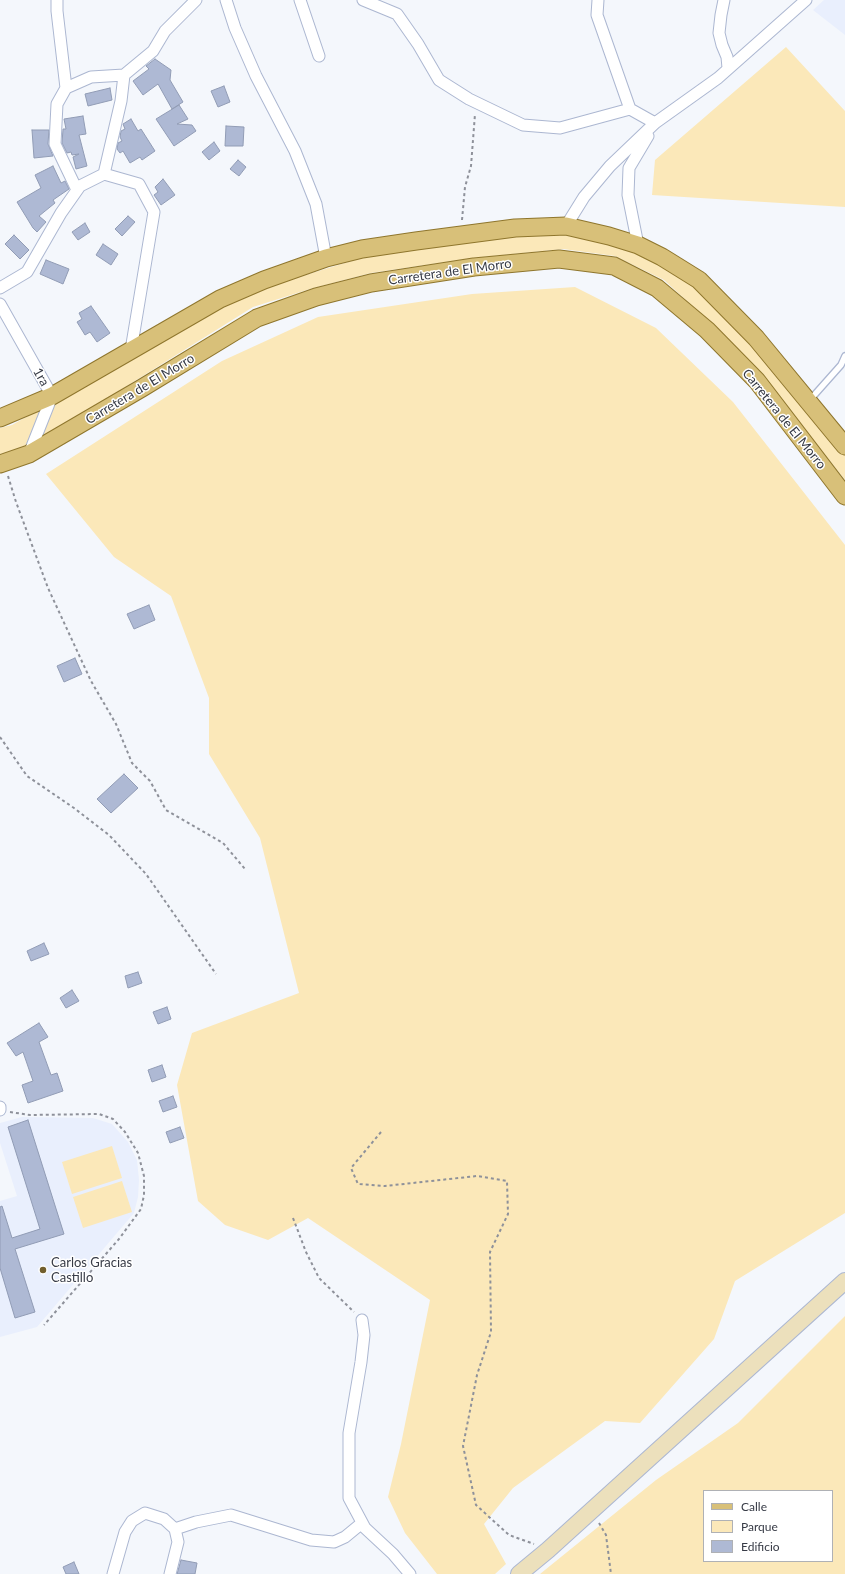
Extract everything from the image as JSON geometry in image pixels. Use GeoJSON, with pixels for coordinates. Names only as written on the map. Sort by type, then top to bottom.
{"type":"FeatureCollection","features":[{"type":"Feature","properties":{"kind":"main road"},"geometry":{"type":"LineString","coordinates":[[0,418],[52,396],[220,299],[264,280],[326,258],[362,249],[416,240],[514,228],[566,226],[610,236],[638,245],[662,257],[699,280],[756,338],[845,446]]}},
{"type":"Feature","properties":{"kind":"main road","name":"Carretera de El Morro"},"geometry":{"type":"LineString","coordinates":[[2,463],[29,454],[142,388],[257,318],[316,297],[371,283],[474,268],[559,259],[614,266],[657,288],[707,330],[757,381],[845,496]]}},
{"type":"Feature","properties":{"kind":"main road"},"geometry":{"type":"LineString","coordinates":[[519,1574],[548,1550],[845,1282]]}},
{"type":"Feature","properties":{"kind":"street"},"geometry":{"type":"LineString","coordinates":[[57,0],[66,88],[57,104],[55,144],[77,190]]}},
{"type":"Feature","properties":{"kind":"street"},"geometry":{"type":"LineString","coordinates":[[66,88],[91,77],[124,75],[153,51],[165,31],[196,0]]}},
{"type":"Feature","properties":{"kind":"street"},"geometry":{"type":"LineString","coordinates":[[226,0],[238,35],[256,76],[295,151],[316,204],[326,258]]}},
{"type":"Feature","properties":{"kind":"street"},"geometry":{"type":"LineString","coordinates":[[300,0],[319,56]]}},
{"type":"Feature","properties":{"kind":"street"},"geometry":{"type":"LineString","coordinates":[[363,0],[397,14],[418,44],[439,80],[476,103],[523,125],[560,128],[630,109]]}},
{"type":"Feature","properties":{"kind":"street"},"geometry":{"type":"LineString","coordinates":[[598,0],[597,15],[630,109],[655,123]]}},
{"type":"Feature","properties":{"kind":"street"},"geometry":{"type":"LineString","coordinates":[[724,0],[720,33],[722,45],[727,57],[728,68]]}},
{"type":"Feature","properties":{"kind":"street"},"geometry":{"type":"LineString","coordinates":[[566,226],[596,180],[655,123],[702,91],[806,0]]}},
{"type":"Feature","properties":{"kind":"street"},"geometry":{"type":"LineString","coordinates":[[104,174],[121,101],[124,75]]}},
{"type":"Feature","properties":{"kind":"street"},"geometry":{"type":"LineString","coordinates":[[638,245],[628,195],[629,168],[655,123]]}},
{"type":"Feature","properties":{"kind":"street"},"geometry":{"type":"LineString","coordinates":[[0,288],[27,272],[61,213],[80,186],[104,174],[139,184],[154,212],[130,350]]}},
{"type":"Feature","properties":{"kind":"street","name":"1ra"},"geometry":{"type":"LineString","coordinates":[[0,304],[52,396],[29,454]]}},
{"type":"Feature","properties":{"kind":"street"},"geometry":{"type":"LineString","coordinates":[[362,1320],[364,1335],[349,1433],[349,1498],[365,1528],[393,1554],[410,1574]]}},
{"type":"Feature","properties":{"kind":"street"},"geometry":{"type":"LineString","coordinates":[[113,1574],[125,1532],[132,1521],[145,1514],[164,1519],[175,1529],[178,1542],[170,1574]]}},
{"type":"Feature","properties":{"kind":"street"},"geometry":{"type":"LineString","coordinates":[[175,1529],[196,1522],[231,1515],[311,1540],[334,1542],[346,1537],[362,1523]]}},
{"type":"Feature","properties":{"kind":"lane"},"geometry":{"type":"LineString","coordinates":[[809,401],[841,365],[845,356]]}},
{"type":"Feature","properties":{"kind":"path"},"geometry":{"type":"LineString","coordinates":[[461,235],[465,187],[471,166],[476,103]]}},
{"type":"Feature","properties":{"kind":"path"},"geometry":{"type":"LineString","coordinates":[[2,463],[48,588],[91,681],[116,724],[132,763],[150,781],[166,810],[223,843],[246,869]]}},
{"type":"Feature","properties":{"kind":"path"},"geometry":{"type":"LineString","coordinates":[[0,736],[27,776],[74,808],[109,835],[146,874],[216,974]]}},
{"type":"Feature","properties":{"kind":"path"},"geometry":{"type":"LineString","coordinates":[[0,1109],[30,1115],[99,1114],[113,1119],[125,1132],[138,1153],[144,1176],[144,1195],[141,1209],[119,1239],[44,1325]]}},
{"type":"Feature","properties":{"kind":"path"},"geometry":{"type":"LineString","coordinates":[[381,1132],[351,1168],[358,1184],[385,1186],[477,1176],[507,1181],[508,1214],[490,1252],[491,1332],[477,1375],[463,1446],[476,1505],[509,1535],[548,1550]]}},
{"type":"Feature","properties":{"kind":"path"},"geometry":{"type":"LineString","coordinates":[[293,1218],[306,1252],[319,1278],[362,1320]]}},
{"type":"Feature","properties":{"kind":"path"},"geometry":{"type":"LineString","coordinates":[[591,1510],[606,1535],[611,1574]]}},
{"type":"Feature","properties":{"kind":"shaded area"},"geometry":{"type":"Polygon","coordinates":[[[824,0],[845,0],[845,35],[813,10],[824,0]]]}},
{"type":"Feature","properties":{"kind":"shaded area","name":"Carlos Gracias Castillo"},"geometry":{"type":"Polygon","coordinates":[[[22,1117],[93,1118],[112,1124],[128,1142],[137,1160],[139,1180],[138,1197],[134,1213],[37,1327],[0,1337],[0,1201],[17,1196],[0,1143],[0,1123],[22,1117]]]}},
{"type":"Feature","properties":{"kind":"green space"},"geometry":{"type":"Polygon","coordinates":[[[786,47],[845,111],[845,207],[652,195],[655,160],[786,47]]]}},
{"type":"Feature","properties":{"kind":"green space"},"geometry":{"type":"Polygon","coordinates":[[[565,234],[635,251],[696,284],[754,343],[845,455],[845,480],[767,382],[701,314],[664,280],[615,256],[563,249],[473,258],[371,273],[310,289],[253,307],[114,394],[18,450],[0,454],[0,428],[12,425],[221,307],[266,287],[358,259],[418,248],[520,235],[565,234]]]}},
{"type":"Feature","properties":{"kind":"green space"},"geometry":{"type":"Polygon","coordinates":[[[575,287],[656,328],[733,402],[845,545],[845,1213],[735,1281],[714,1339],[640,1423],[605,1421],[513,1488],[484,1524],[506,1564],[495,1574],[437,1574],[405,1533],[388,1497],[401,1444],[430,1300],[308,1218],[268,1240],[225,1225],[198,1201],[177,1085],[192,1033],[299,993],[260,838],[209,754],[209,698],[171,596],[114,557],[46,474],[222,361],[318,317],[472,294],[575,287]]]}},
{"type":"Feature","properties":{"kind":"green space"},"geometry":{"type":"Polygon","coordinates":[[[112,1146],[122,1178],[72,1194],[62,1162],[112,1146]]]}},
{"type":"Feature","properties":{"kind":"green space"},"geometry":{"type":"Polygon","coordinates":[[[122,1181],[132,1212],[83,1228],[73,1197],[122,1181]]]}},
{"type":"Feature","properties":{"kind":"green space"},"geometry":{"type":"Polygon","coordinates":[[[845,1316],[845,1574],[540,1574],[656,1480],[738,1423],[845,1316]]]}},
{"type":"Feature","properties":{"kind":"building"},"geometry":{"type":"Polygon","coordinates":[[[155,59],[171,70],[170,80],[183,102],[172,109],[158,84],[143,95],[133,81],[149,69],[146,66],[155,59]]]}},
{"type":"Feature","properties":{"kind":"building"},"geometry":{"type":"Polygon","coordinates":[[[224,86],[230,102],[218,107],[211,91],[224,86]]]}},
{"type":"Feature","properties":{"kind":"building"},"geometry":{"type":"Polygon","coordinates":[[[110,88],[112,100],[88,106],[85,94],[110,88]]]}},
{"type":"Feature","properties":{"kind":"building"},"geometry":{"type":"Polygon","coordinates":[[[179,105],[188,119],[177,124],[192,125],[196,131],[174,146],[156,119],[179,105]]]}},
{"type":"Feature","properties":{"kind":"building"},"geometry":{"type":"Polygon","coordinates":[[[83,116],[86,134],[79,135],[87,166],[76,169],[73,157],[79,154],[72,155],[71,152],[67,153],[62,143],[63,129],[66,129],[64,119],[83,116]]]}},
{"type":"Feature","properties":{"kind":"building"},"geometry":{"type":"Polygon","coordinates":[[[131,119],[138,131],[141,129],[155,151],[142,160],[140,157],[130,163],[123,151],[120,153],[117,149],[118,143],[122,141],[120,137],[121,131],[125,129],[123,124],[131,119]]]}},
{"type":"Feature","properties":{"kind":"building"},"geometry":{"type":"Polygon","coordinates":[[[226,126],[244,127],[243,146],[225,146],[226,126]]]}},
{"type":"Feature","properties":{"kind":"building"},"geometry":{"type":"Polygon","coordinates":[[[32,130],[49,130],[48,144],[53,156],[34,158],[32,130]]]}},
{"type":"Feature","properties":{"kind":"building"},"geometry":{"type":"Polygon","coordinates":[[[214,142],[220,151],[209,160],[202,152],[214,142]]]}},
{"type":"Feature","properties":{"kind":"building"},"geometry":{"type":"Polygon","coordinates":[[[238,160],[246,167],[239,176],[230,169],[238,160]]]}},
{"type":"Feature","properties":{"kind":"building"},"geometry":{"type":"Polygon","coordinates":[[[53,166],[61,183],[65,181],[69,189],[53,200],[55,203],[39,216],[46,222],[37,232],[17,202],[41,188],[35,175],[53,166]]]}},
{"type":"Feature","properties":{"kind":"building"},"geometry":{"type":"Polygon","coordinates":[[[163,179],[175,195],[161,205],[154,195],[158,192],[155,187],[163,179]]]}},
{"type":"Feature","properties":{"kind":"building"},"geometry":{"type":"Polygon","coordinates":[[[128,216],[135,222],[122,236],[115,229],[128,216]]]}},
{"type":"Feature","properties":{"kind":"building"},"geometry":{"type":"Polygon","coordinates":[[[85,223],[90,232],[78,240],[72,232],[85,223]]]}},
{"type":"Feature","properties":{"kind":"building"},"geometry":{"type":"Polygon","coordinates":[[[14,235],[29,250],[20,259],[5,244],[14,235]]]}},
{"type":"Feature","properties":{"kind":"building"},"geometry":{"type":"Polygon","coordinates":[[[103,244],[118,254],[111,265],[96,255],[103,244]]]}},
{"type":"Feature","properties":{"kind":"building"},"geometry":{"type":"Polygon","coordinates":[[[46,260],[69,269],[63,284],[40,274],[46,260]]]}},
{"type":"Feature","properties":{"kind":"building"},"geometry":{"type":"Polygon","coordinates":[[[91,306],[110,333],[97,342],[90,332],[85,335],[77,322],[82,319],[79,313],[91,306]]]}},
{"type":"Feature","properties":{"kind":"building"},"geometry":{"type":"Polygon","coordinates":[[[149,605],[155,620],[134,629],[127,614],[149,605]]]}},
{"type":"Feature","properties":{"kind":"building"},"geometry":{"type":"Polygon","coordinates":[[[75,658],[82,674],[64,682],[57,666],[75,658]]]}},
{"type":"Feature","properties":{"kind":"building"},"geometry":{"type":"Polygon","coordinates":[[[124,774],[138,788],[111,813],[97,799],[124,774]]]}},
{"type":"Feature","properties":{"kind":"building"},"geometry":{"type":"Polygon","coordinates":[[[44,943],[49,954],[31,961],[27,951],[44,943]]]}},
{"type":"Feature","properties":{"kind":"building"},"geometry":{"type":"Polygon","coordinates":[[[138,972],[142,983],[128,988],[125,976],[138,972]]]}},
{"type":"Feature","properties":{"kind":"building"},"geometry":{"type":"Polygon","coordinates":[[[72,990],[79,1001],[66,1008],[60,998],[72,990]]]}},
{"type":"Feature","properties":{"kind":"building"},"geometry":{"type":"Polygon","coordinates":[[[167,1007],[171,1019],[158,1024],[153,1012],[167,1007]]]}},
{"type":"Feature","properties":{"kind":"building"},"geometry":{"type":"Polygon","coordinates":[[[39,1023],[48,1037],[39,1042],[51,1075],[57,1073],[63,1091],[28,1103],[22,1085],[33,1081],[23,1052],[16,1056],[7,1043],[39,1023]]]}},
{"type":"Feature","properties":{"kind":"building"},"geometry":{"type":"Polygon","coordinates":[[[162,1065],[166,1077],[152,1082],[148,1070],[162,1065]]]}},
{"type":"Feature","properties":{"kind":"building"},"geometry":{"type":"Polygon","coordinates":[[[173,1096],[177,1107],[163,1112],[159,1101],[173,1096]]]}},
{"type":"Feature","properties":{"kind":"building"},"geometry":{"type":"Polygon","coordinates":[[[28,1120],[64,1234],[15,1249],[35,1312],[15,1318],[0,1268],[0,1207],[2,1206],[12,1238],[40,1229],[8,1127],[28,1120]]]}},
{"type":"Feature","properties":{"kind":"building"},"geometry":{"type":"Polygon","coordinates":[[[180,1127],[184,1138],[170,1143],[166,1132],[180,1127]]]}},
{"type":"Feature","properties":{"kind":"building"},"geometry":{"type":"Polygon","coordinates":[[[181,1560],[197,1563],[195,1574],[177,1574],[181,1560]]]}},
{"type":"Feature","properties":{"kind":"building"},"geometry":{"type":"Polygon","coordinates":[[[74,1562],[79,1574],[66,1574],[63,1567],[74,1562]]]}},
{"type":"Feature","properties":{"kind":"place","name":"Carlos Gracias Castillo"},"geometry":{"type":"Point","coordinates":[43,1270]}}]}
